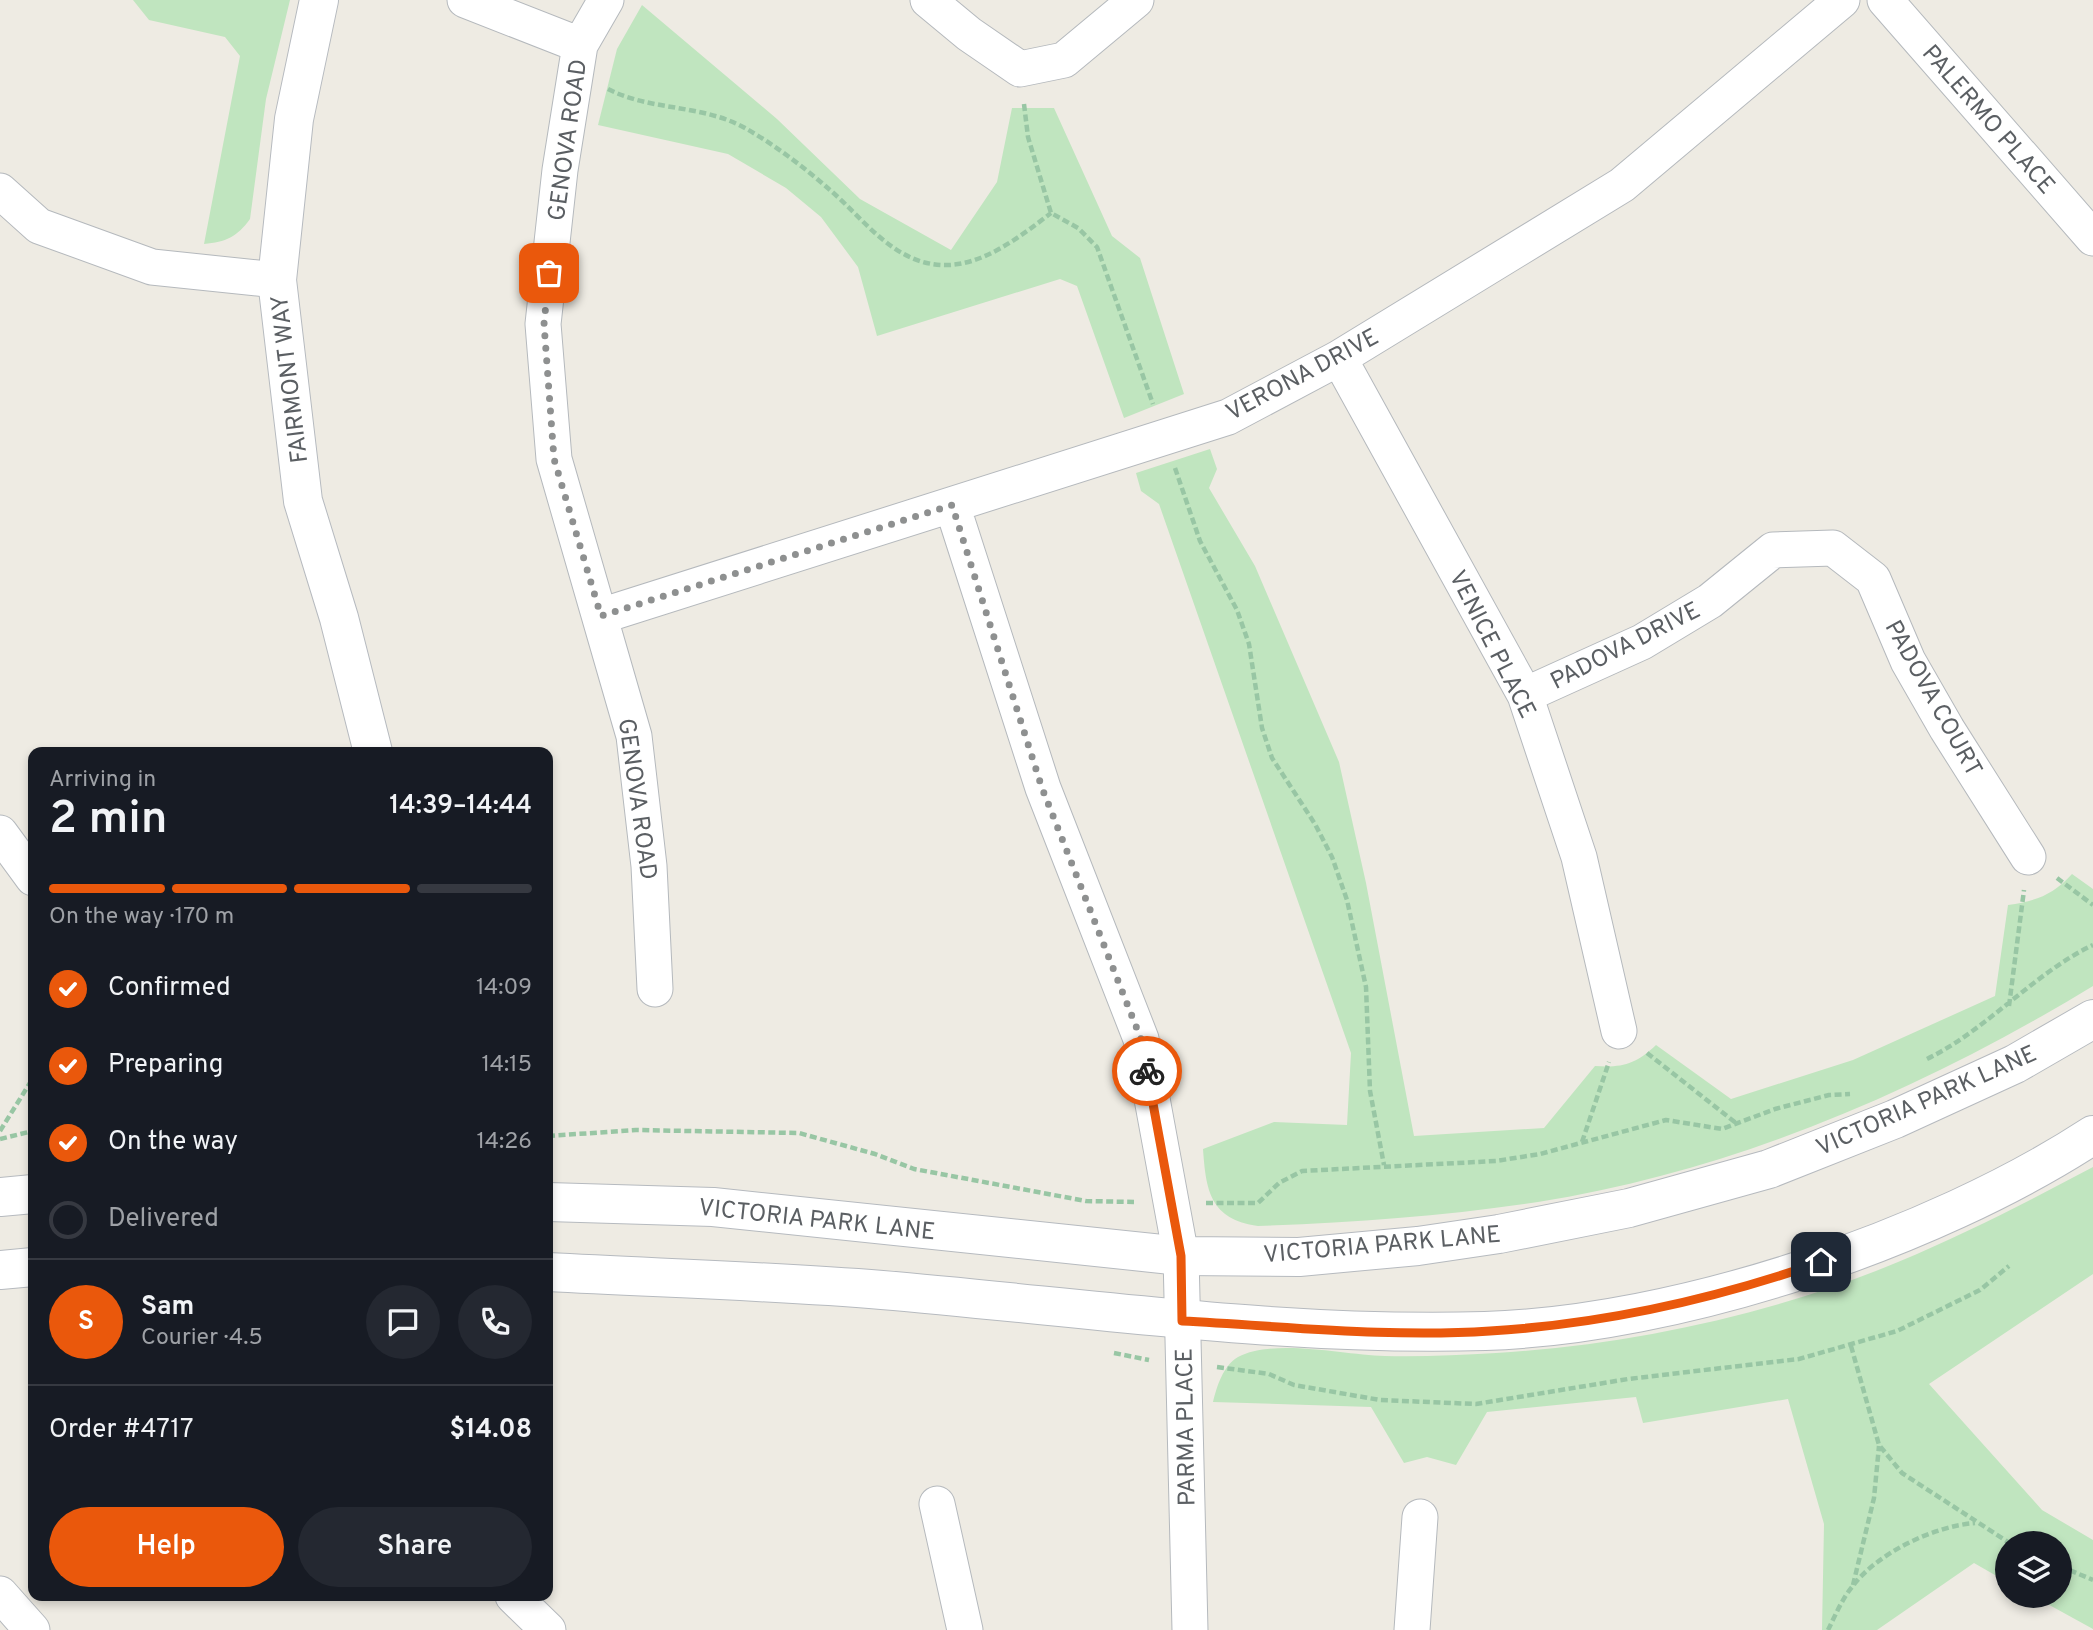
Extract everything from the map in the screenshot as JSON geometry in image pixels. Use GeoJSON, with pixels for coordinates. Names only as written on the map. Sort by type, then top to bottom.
{"type":"FeatureCollection","features":[{"type":"Feature","properties":{"kind":"street","name":"FAIRMONT WAY"},"geometry":{"type":"LineString","coordinates":[[320,0],[294,119],[277,280],[303,500],[340,618],[372,747]]}},
{"type":"Feature","properties":{"kind":"street"},"geometry":{"type":"LineString","coordinates":[[465,0],[579,59]]}},
{"type":"Feature","properties":{"kind":"street","name":"GENOVA ROAD"},"geometry":{"type":"LineString","coordinates":[[606,0],[579,59],[560,170],[544,324],[554,459],[634,736],[649,866],[655,989]]}},
{"type":"Feature","properties":{"kind":"street"},"geometry":{"type":"LineString","coordinates":[[928,0],[969,34],[1020,69],[1064,60],[1136,0]]}},
{"type":"Feature","properties":{"kind":"street","name":"VERONA DRIVE"},"geometry":{"type":"LineString","coordinates":[[601,616],[1228,417],[1339,358],[1622,185],[1842,0]]}},
{"type":"Feature","properties":{"kind":"street","name":"PALERMO PLACE"},"geometry":{"type":"LineString","coordinates":[[1885,0],[2093,238]]}},
{"type":"Feature","properties":{"kind":"street"},"geometry":{"type":"LineString","coordinates":[[0,191],[39,226],[152,267],[277,280]]}},
{"type":"Feature","properties":{"kind":"street","name":"VENICE PLACE"},"geometry":{"type":"LineString","coordinates":[[1339,358],[1525,695],[1579,857],[1619,1031]]}},
{"type":"Feature","properties":{"kind":"street","name":"PARMA PLACE"},"geometry":{"type":"LineString","coordinates":[[952,505],[1042,788],[1141,1039],[1181,1256],[1189,1630]]}},
{"type":"Feature","properties":{"kind":"street","name":"PADOVA DRIVE"},"geometry":{"type":"LineString","coordinates":[[1525,695],[1642,642],[1710,601],[1773,550],[1833,548]]}},
{"type":"Feature","properties":{"kind":"street","name":"PADOVA COURT"},"geometry":{"type":"LineString","coordinates":[[1833,548],[1873,579],[1914,672],[2028,858]]}},
{"type":"Feature","properties":{"kind":"street"},"geometry":{"type":"LineString","coordinates":[[0,833],[28,871]]}},
{"type":"Feature","properties":{"kind":"street","name":"VICTORIA PARK LANE"},"geometry":{"type":"LineString","coordinates":[[553,1202],[713,1207],[1181,1256],[1299,1257],[1418,1246],[1499,1234],[1629,1208],[1769,1169],[1883,1124],[2015,1063],[2093,1019]]}},
{"type":"Feature","properties":{"kind":"street"},"geometry":{"type":"LineString","coordinates":[[553,1272],[880,1290],[1182,1321],[1408,1332],[1490,1331],[1657,1308],[1757,1284],[1864,1246],[1957,1208],[2050,1163],[2093,1135]]}},
{"type":"Feature","properties":{"kind":"street"},"geometry":{"type":"LineString","coordinates":[[0,1197],[28,1194]]}},
{"type":"Feature","properties":{"kind":"street"},"geometry":{"type":"LineString","coordinates":[[0,1270],[28,1267]]}},
{"type":"Feature","properties":{"kind":"street"},"geometry":{"type":"LineString","coordinates":[[937,1504],[965,1630]]}},
{"type":"Feature","properties":{"kind":"street"},"geometry":{"type":"LineString","coordinates":[[1412,1630],[1420,1517]]}},
{"type":"Feature","properties":{"kind":"street"},"geometry":{"type":"LineString","coordinates":[[0,1594],[32,1630]]}},
{"type":"Feature","properties":{"kind":"street"},"geometry":{"type":"LineString","coordinates":[[518,1601],[548,1630]]}},
{"type":"Feature","properties":{"kind":"path"},"geometry":{"type":"LineString","coordinates":[[579,59],[628,100],[706,113],[741,126],[831,191],[858,220],[885,242],[915,259],[943,266],[975,260],[1017,239],[1051,214]]}},
{"type":"Feature","properties":{"kind":"path"},"geometry":{"type":"LineString","coordinates":[[1020,69],[1028,137],[1051,214],[1077,228],[1097,247],[1200,541],[1237,610],[1249,644],[1262,728],[1272,758],[1315,824],[1332,857],[1346,900],[1366,987],[1370,1091],[1384,1165]]}},
{"type":"Feature","properties":{"kind":"path"},"geometry":{"type":"LineString","coordinates":[[2009,1006],[2028,858],[2093,905]]}},
{"type":"Feature","properties":{"kind":"path"},"geometry":{"type":"LineString","coordinates":[[1926,1060],[2009,1006],[2048,974],[2093,945]]}},
{"type":"Feature","properties":{"kind":"path"},"geometry":{"type":"LineString","coordinates":[[1582,1142],[1619,1031],[1737,1123]]}},
{"type":"Feature","properties":{"kind":"path"},"geometry":{"type":"LineString","coordinates":[[0,1131],[28,1086]]}},
{"type":"Feature","properties":{"kind":"path"},"geometry":{"type":"LineString","coordinates":[[553,1136],[636,1130],[799,1133],[875,1154],[914,1169],[1086,1201],[1258,1203],[1279,1183],[1302,1171],[1496,1161],[1540,1154],[1666,1120],[1722,1129],[1776,1109],[1829,1096],[1858,1094]]}},
{"type":"Feature","properties":{"kind":"path"},"geometry":{"type":"LineString","coordinates":[[0,1139],[28,1132]]}},
{"type":"Feature","properties":{"kind":"path"},"geometry":{"type":"LineString","coordinates":[[1102,1349],[1131,1358],[1250,1370],[1269,1374],[1294,1385],[1380,1400],[1476,1404],[1628,1379],[1799,1359],[1851,1346],[1898,1331],[1943,1309],[1980,1290],[2009,1266]]}},
{"type":"Feature","properties":{"kind":"path"},"geometry":{"type":"LineString","coordinates":[[1828,1630],[1852,1586],[1874,1498],[1879,1445],[1851,1346]]}},
{"type":"Feature","properties":{"kind":"path"},"geometry":{"type":"LineString","coordinates":[[1879,1445],[1902,1473],[1995,1534]]}},
{"type":"Feature","properties":{"kind":"path"},"geometry":{"type":"LineString","coordinates":[[1852,1586],[1913,1539],[1952,1524],[1976,1522]]}},
{"type":"Feature","properties":{"kind":"path"},"geometry":{"type":"LineString","coordinates":[[2072,1571],[2093,1580]]}},
{"type":"Feature","properties":{"kind":"green space"},"geometry":{"type":"Polygon","coordinates":[[[133,0],[290,0],[266,99],[250,219],[236,234],[225,240],[204,244],[240,56],[225,37],[149,20],[133,0]]]}},
{"type":"Feature","properties":{"kind":"green space"},"geometry":{"type":"Polygon","coordinates":[[[642,5],[777,119],[860,199],[951,250],[997,182],[1012,108],[1054,108],[1112,236],[1140,258],[1184,394],[1124,418],[1077,286],[1060,279],[877,336],[858,267],[821,217],[786,188],[728,154],[598,125],[617,49],[642,5]]]}},
{"type":"Feature","properties":{"kind":"green space"},"geometry":{"type":"Polygon","coordinates":[[[1210,449],[1217,469],[1209,488],[1255,566],[1339,762],[1366,883],[1414,1136],[1544,1128],[1595,1066],[1628,1063],[1642,1057],[1656,1045],[1731,1099],[1853,1060],[1995,996],[2008,905],[2043,896],[2072,874],[2093,889],[2093,986],[1963,1059],[1895,1091],[1826,1121],[1684,1170],[1538,1202],[1433,1215],[1258,1226],[1230,1217],[1220,1210],[1209,1190],[1203,1149],[1274,1122],[1347,1125],[1351,1053],[1159,504],[1141,491],[1136,473],[1210,449]]]}},
{"type":"Feature","properties":{"kind":"green space"},"geometry":{"type":"Polygon","coordinates":[[[2093,1167],[2093,1274],[1929,1384],[2042,1510],[2093,1540],[2093,1629],[2055,1608],[2072,1608],[2072,1531],[1995,1531],[1995,1575],[1974,1563],[1877,1630],[1822,1630],[1824,1524],[1788,1399],[1643,1423],[1636,1397],[1487,1412],[1456,1465],[1427,1457],[1404,1463],[1371,1407],[1213,1402],[1228,1366],[1238,1357],[1253,1351],[1290,1348],[1368,1355],[1440,1356],[1546,1349],[1649,1334],[1752,1312],[1851,1281],[1997,1217],[2093,1167]]]}},
{"type":"Feature","properties":{"kind":"way so far"},"geometry":{"type":"LineString","coordinates":[[549,273],[544,324],[554,459],[601,616],[952,505],[1042,788],[1141,1039],[1147,1071]]}},
{"type":"Feature","properties":{"kind":"route"},"geometry":{"type":"LineString","coordinates":[[1147,1071],[1181,1256],[1182,1321],[1408,1332],[1490,1331],[1567,1323],[1657,1308],[1757,1284],[1821,1262]]}}]}
